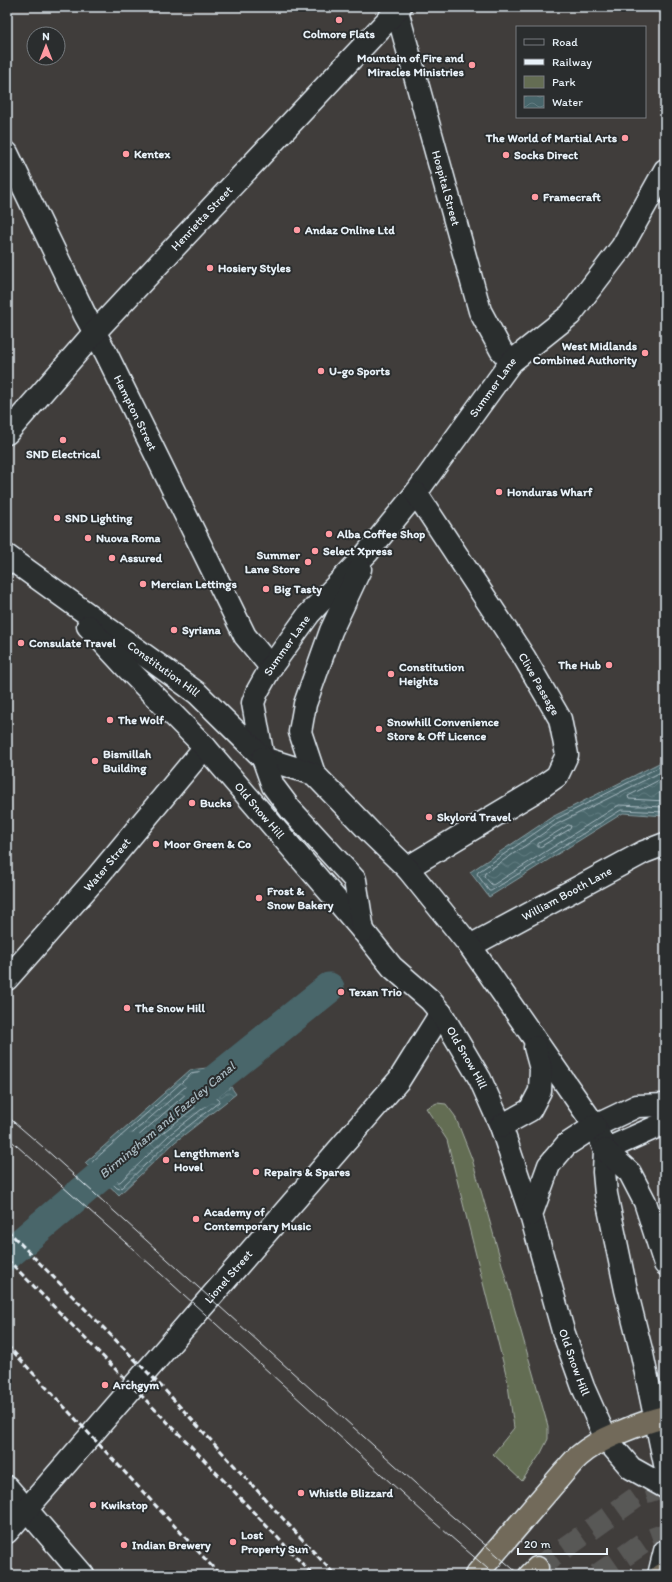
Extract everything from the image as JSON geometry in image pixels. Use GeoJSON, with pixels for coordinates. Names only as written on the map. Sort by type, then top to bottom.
{"type":"FeatureCollection","features":[{"type":"Feature","properties":{"kind":"highway"},"geometry":{"type":"LineString","coordinates":[[476,1575],[579,1456],[606,1439],[660,1418]]}},
{"type":"Feature","properties":{"kind":"highway"},"geometry":{"type":"LineString","coordinates":[[660,1575],[665,1573]]}},
{"type":"Feature","properties":{"kind":"street","name":"Henrietta Street"},"geometry":{"type":"LineString","coordinates":[[7,433],[94,333],[398,8]]}},
{"type":"Feature","properties":{"kind":"street","name":"Hospital Street"},"geometry":{"type":"LineString","coordinates":[[398,8],[480,311],[501,350],[511,362]]}},
{"type":"Feature","properties":{"kind":"street","name":"Hampton Street"},"geometry":{"type":"LineString","coordinates":[[7,153],[94,333],[106,353],[245,636],[272,667]]}},
{"type":"Feature","properties":{"kind":"street","name":"Summer Lane"},"geometry":{"type":"LineString","coordinates":[[263,758],[253,703],[257,692],[272,667],[309,614],[367,554],[416,493],[511,362],[570,315],[622,247],[665,170]]}},
{"type":"Feature","properties":{"kind":"street","name":"Clive Passage"},"geometry":{"type":"LineString","coordinates":[[408,868],[540,788],[557,776],[567,755],[560,719],[552,705],[524,657],[416,493]]}},
{"type":"Feature","properties":{"kind":"street","name":"Summer Lane"},"geometry":{"type":"LineString","coordinates":[[314,774],[300,732],[305,704],[331,631],[367,554]]}},
{"type":"Feature","properties":{"kind":"street","name":"Constitution Hill"},"geometry":{"type":"LineString","coordinates":[[7,556],[196,693],[263,758],[273,786],[291,810],[355,880],[364,932]]}},
{"type":"Feature","properties":{"kind":"street","name":"Constitution Hill"},"geometry":{"type":"LineString","coordinates":[[56,591],[126,667],[205,747]]}},
{"type":"Feature","properties":{"kind":"street","name":"Old Snow Hill"},"geometry":{"type":"LineString","coordinates":[[205,747],[364,932],[392,968],[430,1000],[441,1013],[480,1079],[501,1126],[531,1215],[563,1331],[583,1387],[606,1439],[631,1468],[665,1487]]}},
{"type":"Feature","properties":{"kind":"street","name":"Water Street"},"geometry":{"type":"LineString","coordinates":[[7,980],[97,877],[205,747]]}},
{"type":"Feature","properties":{"kind":"street","name":"Constitution Hill"},"geometry":{"type":"LineString","coordinates":[[263,758],[314,774],[373,835],[408,868],[470,946]]}},
{"type":"Feature","properties":{"kind":"street","name":"William Booth Lane"},"geometry":{"type":"LineString","coordinates":[[470,946],[644,852],[665,844]]}},
{"type":"Feature","properties":{"kind":"street"},"geometry":{"type":"LineString","coordinates":[[470,946],[595,1126],[604,1150],[606,1194],[660,1418],[665,1464]]}},
{"type":"Feature","properties":{"kind":"street","name":"Lionel Street"},"geometry":{"type":"LineString","coordinates":[[7,1532],[399,1080],[441,1013]]}},
{"type":"Feature","properties":{"kind":"street"},"geometry":{"type":"LineString","coordinates":[[501,1126],[530,1110],[540,1091],[541,1069],[532,1036]]}},
{"type":"Feature","properties":{"kind":"street"},"geometry":{"type":"LineString","coordinates":[[531,1215],[550,1165],[566,1145],[595,1126],[637,1106],[665,1105]]}},
{"type":"Feature","properties":{"kind":"street"},"geometry":{"type":"LineString","coordinates":[[604,1150],[665,1123]]}},
{"type":"Feature","properties":{"kind":"street"},"geometry":{"type":"LineString","coordinates":[[604,1150],[630,1172],[645,1202],[665,1264]]}},
{"type":"Feature","properties":{"kind":"street"},"geometry":{"type":"LineString","coordinates":[[7,1487],[83,1575]]}},
{"type":"Feature","properties":{"kind":"street"},"geometry":{"type":"LineString","coordinates":[[660,1575],[665,1551]]}},
{"type":"Feature","properties":{"kind":"green space"},"geometry":{"type":"Polygon","coordinates":[[[437,1103],[446,1104],[455,1116],[472,1159],[548,1426],[548,1439],[541,1453],[522,1481],[493,1454],[514,1428],[507,1378],[447,1140],[426,1108],[437,1103]]]}},
{"type":"Feature","properties":{"kind":"water"},"geometry":{"type":"Polygon","coordinates":[[[665,760],[665,816],[623,813],[489,897],[470,872],[552,817],[665,760]]]}},
{"type":"Feature","properties":{"kind":"water"},"geometry":{"type":"Polygon","coordinates":[[[232,1065],[217,1090],[219,1096],[231,1087],[236,1094],[175,1142],[119,1195],[85,1163],[190,1070],[232,1065]]]}},
{"type":"Feature","properties":{"kind":"waterway","name":"Birmingham and Fazeley Canal"},"geometry":{"type":"LineString","coordinates":[[200,1092],[329,988]]}},
{"type":"Feature","properties":{"kind":"waterway","name":"Birmingham and Fazeley Canal"},"geometry":{"type":"LineString","coordinates":[[7,1255],[132,1149]]}},
{"type":"Feature","properties":{"kind":"tunnel"},"geometry":{"type":"LineString","coordinates":[[537,1568],[641,1494],[665,1486]]}},
{"type":"Feature","properties":{"kind":"tunnel"},"geometry":{"type":"LineString","coordinates":[[597,1575],[646,1541],[665,1534]]}},
{"type":"Feature","properties":{"kind":"tram line"},"geometry":{"type":"LineString","coordinates":[[7,1116],[446,1511],[520,1575]]}},
{"type":"Feature","properties":{"kind":"tram line"},"geometry":{"type":"LineString","coordinates":[[7,1137],[161,1274],[435,1523],[495,1575]]}},
{"type":"Feature","properties":{"kind":"railway"},"geometry":{"type":"LineString","coordinates":[[7,1230],[161,1386],[335,1575]]}},
{"type":"Feature","properties":{"kind":"railway"},"geometry":{"type":"LineString","coordinates":[[7,1259],[190,1445],[313,1575]]}},
{"type":"Feature","properties":{"kind":"railway"},"geometry":{"type":"LineString","coordinates":[[7,1345],[220,1575]]}},
{"type":"Feature","properties":{"kind":"place","name":"Colmore Flats"},"geometry":{"type":"Point","coordinates":[339,20]}},
{"type":"Feature","properties":{"kind":"place","name":"Mountain of Fire and Miracles Ministries"},"geometry":{"type":"Point","coordinates":[472,65]}},
{"type":"Feature","properties":{"kind":"place","name":"The World of Martial Arts"},"geometry":{"type":"Point","coordinates":[625,138]}},
{"type":"Feature","properties":{"kind":"place","name":"Kentex"},"geometry":{"type":"Point","coordinates":[126,154]}},
{"type":"Feature","properties":{"kind":"place","name":"Socks Direct"},"geometry":{"type":"Point","coordinates":[506,155]}},
{"type":"Feature","properties":{"kind":"place","name":"Framecraft"},"geometry":{"type":"Point","coordinates":[535,197]}},
{"type":"Feature","properties":{"kind":"place","name":"Andaz Online Ltd"},"geometry":{"type":"Point","coordinates":[297,230]}},
{"type":"Feature","properties":{"kind":"place","name":"Hosiery Styles"},"geometry":{"type":"Point","coordinates":[210,268]}},
{"type":"Feature","properties":{"kind":"place","name":"West Midlands Combined Authority"},"geometry":{"type":"Point","coordinates":[645,353]}},
{"type":"Feature","properties":{"kind":"place","name":"U-go Sports"},"geometry":{"type":"Point","coordinates":[321,371]}},
{"type":"Feature","properties":{"kind":"place","name":"SND Electrical"},"geometry":{"type":"Point","coordinates":[63,440]}},
{"type":"Feature","properties":{"kind":"place","name":"Honduras Wharf"},"geometry":{"type":"Point","coordinates":[499,492]}},
{"type":"Feature","properties":{"kind":"place","name":"SND Lighting"},"geometry":{"type":"Point","coordinates":[57,518]}},
{"type":"Feature","properties":{"kind":"place","name":"Alba Coffee Shop"},"geometry":{"type":"Point","coordinates":[329,534]}},
{"type":"Feature","properties":{"kind":"place","name":"Nuova Roma"},"geometry":{"type":"Point","coordinates":[88,538]}},
{"type":"Feature","properties":{"kind":"place","name":"Select Xpress"},"geometry":{"type":"Point","coordinates":[315,551]}},
{"type":"Feature","properties":{"kind":"place","name":"Assured"},"geometry":{"type":"Point","coordinates":[112,558]}},
{"type":"Feature","properties":{"kind":"place","name":"Summer Lane Store"},"geometry":{"type":"Point","coordinates":[308,562]}},
{"type":"Feature","properties":{"kind":"place","name":"Mercian Lettings"},"geometry":{"type":"Point","coordinates":[143,584]}},
{"type":"Feature","properties":{"kind":"place","name":"Big Tasty"},"geometry":{"type":"Point","coordinates":[266,589]}},
{"type":"Feature","properties":{"kind":"place","name":"Syriana"},"geometry":{"type":"Point","coordinates":[174,630]}},
{"type":"Feature","properties":{"kind":"place","name":"Consulate Travel"},"geometry":{"type":"Point","coordinates":[21,643]}},
{"type":"Feature","properties":{"kind":"place","name":"The Hub"},"geometry":{"type":"Point","coordinates":[609,665]}},
{"type":"Feature","properties":{"kind":"place","name":"Constitution Heights"},"geometry":{"type":"Point","coordinates":[391,674]}},
{"type":"Feature","properties":{"kind":"place","name":"The Wolf"},"geometry":{"type":"Point","coordinates":[110,720]}},
{"type":"Feature","properties":{"kind":"place","name":"Snowhill Convenience Store & Off Licence"},"geometry":{"type":"Point","coordinates":[379,729]}},
{"type":"Feature","properties":{"kind":"place","name":"Bismillah Building"},"geometry":{"type":"Point","coordinates":[95,761]}},
{"type":"Feature","properties":{"kind":"place","name":"Bucks"},"geometry":{"type":"Point","coordinates":[192,803]}},
{"type":"Feature","properties":{"kind":"place","name":"Skylord Travel"},"geometry":{"type":"Point","coordinates":[429,817]}},
{"type":"Feature","properties":{"kind":"place","name":"Moor Green & Co"},"geometry":{"type":"Point","coordinates":[156,844]}},
{"type":"Feature","properties":{"kind":"place","name":"Frost & Snow Bakery"},"geometry":{"type":"Point","coordinates":[259,898]}},
{"type":"Feature","properties":{"kind":"place","name":"Texan Trio"},"geometry":{"type":"Point","coordinates":[341,992]}},
{"type":"Feature","properties":{"kind":"place","name":"The Snow Hill"},"geometry":{"type":"Point","coordinates":[127,1008]}},
{"type":"Feature","properties":{"kind":"place","name":"Lengthmen's Hovel"},"geometry":{"type":"Point","coordinates":[166,1160]}},
{"type":"Feature","properties":{"kind":"place","name":"Repairs & Spares"},"geometry":{"type":"Point","coordinates":[256,1172]}},
{"type":"Feature","properties":{"kind":"place","name":"Academy of Contemporary Music"},"geometry":{"type":"Point","coordinates":[196,1219]}},
{"type":"Feature","properties":{"kind":"place","name":"Archgym"},"geometry":{"type":"Point","coordinates":[105,1385]}},
{"type":"Feature","properties":{"kind":"place","name":"Whistle Blizzard"},"geometry":{"type":"Point","coordinates":[301,1493]}},
{"type":"Feature","properties":{"kind":"place","name":"Kwikstop"},"geometry":{"type":"Point","coordinates":[93,1505]}},
{"type":"Feature","properties":{"kind":"place","name":"Lost Property Sun"},"geometry":{"type":"Point","coordinates":[233,1542]}},
{"type":"Feature","properties":{"kind":"place","name":"Indian Brewery"},"geometry":{"type":"Point","coordinates":[124,1545]}}]}
